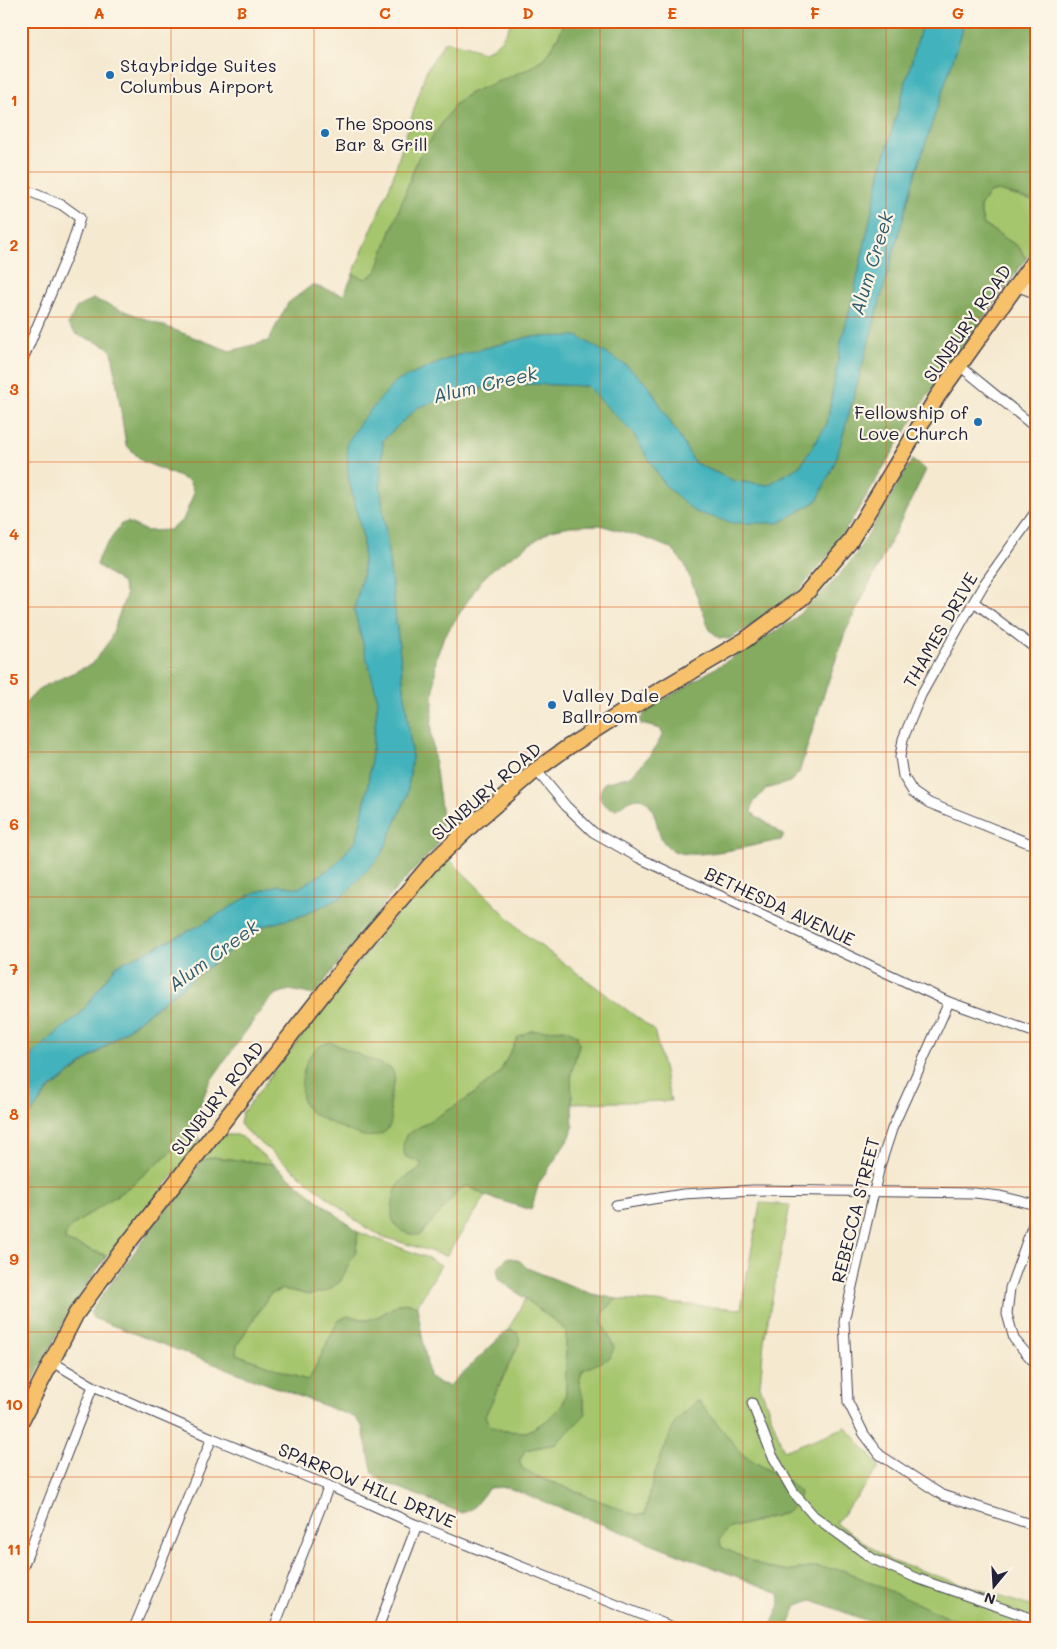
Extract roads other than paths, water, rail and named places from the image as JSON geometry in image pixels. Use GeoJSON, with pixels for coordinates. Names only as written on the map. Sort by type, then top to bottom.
{"type":"FeatureCollection","features":[{"type":"Feature","properties":{"kind":"main road","name":"SUNBURY ROAD"},"geometry":{"type":"LineString","coordinates":[[21,1421],[76,1314],[118,1256],[355,953],[430,865],[474,823],[536,770],[568,747],[745,640],[804,598],[849,543],[937,397],[1036,258]]}},
{"type":"Feature","properties":{"kind":"street"},"geometry":{"type":"LineString","coordinates":[[21,188],[62,205],[80,218],[72,244],[21,364]]}},
{"type":"Feature","properties":{"kind":"street"},"geometry":{"type":"LineString","coordinates":[[1017,284],[1036,291]]}},
{"type":"Feature","properties":{"kind":"street"},"geometry":{"type":"LineString","coordinates":[[960,366],[1036,428]]}},
{"type":"Feature","properties":{"kind":"street","name":"THAMES DRIVE"},"geometry":{"type":"LineString","coordinates":[[1036,511],[984,584],[921,695],[903,739],[900,757],[903,776],[913,792],[929,802],[1036,846]]}},
{"type":"Feature","properties":{"kind":"street"},"geometry":{"type":"LineString","coordinates":[[974,602],[1036,649]]}},
{"type":"Feature","properties":{"kind":"street","name":"BETHESDA AVENUE"},"geometry":{"type":"LineString","coordinates":[[536,770],[566,806],[593,832],[639,858],[949,1002],[1036,1033]]}},
{"type":"Feature","properties":{"kind":"street","name":"REBECCA STREET"},"geometry":{"type":"LineString","coordinates":[[949,1002],[892,1129],[875,1191],[844,1321],[848,1402],[864,1434],[880,1454],[942,1495],[1036,1526]]}},
{"type":"Feature","properties":{"kind":"street"},"geometry":{"type":"LineString","coordinates":[[616,1205],[683,1194],[745,1190],[975,1193],[1000,1196],[1036,1205]]}},
{"type":"Feature","properties":{"kind":"street"},"geometry":{"type":"LineString","coordinates":[[1036,1216],[1010,1288],[1007,1314],[1014,1339],[1032,1360],[1036,1362]]}},
{"type":"Feature","properties":{"kind":"street","name":"SPARROW HILL DRIVE"},"geometry":{"type":"LineString","coordinates":[[51,1361],[93,1386],[212,1438],[329,1486],[417,1525],[674,1628]]}},
{"type":"Feature","properties":{"kind":"street"},"geometry":{"type":"LineString","coordinates":[[21,1572],[93,1386]]}},
{"type":"Feature","properties":{"kind":"street"},"geometry":{"type":"LineString","coordinates":[[752,1403],[772,1455],[794,1493],[814,1516],[873,1559],[919,1579],[1036,1620]]}},
{"type":"Feature","properties":{"kind":"street"},"geometry":{"type":"LineString","coordinates":[[134,1628],[212,1438]]}},
{"type":"Feature","properties":{"kind":"street"},"geometry":{"type":"LineString","coordinates":[[274,1628],[329,1486]]}},
{"type":"Feature","properties":{"kind":"street"},"geometry":{"type":"LineString","coordinates":[[378,1628],[417,1525]]}},
{"type":"Feature","properties":{"kind":"water","name":"Alum Creek"},"geometry":{"type":"Polygon","coordinates":[[[923,21],[963,21],[962,32],[914,178],[836,460],[817,501],[779,523],[733,523],[695,512],[664,484],[633,433],[587,386],[500,383],[418,407],[383,440],[380,484],[412,757],[407,796],[382,854],[342,897],[301,916],[260,927],[48,1090],[21,1127],[21,1067],[42,1045],[80,1014],[116,966],[197,927],[254,893],[279,885],[299,888],[334,866],[357,839],[368,786],[378,700],[354,610],[363,573],[363,537],[348,476],[347,443],[362,420],[395,382],[455,356],[529,337],[577,336],[626,365],[648,385],[695,463],[734,481],[768,485],[800,466],[827,424],[841,342],[851,306],[881,170],[923,21]]]}},
{"type":"Feature","properties":{"kind":"place","name":"Staybridge Suites Columbus Airport"},"geometry":{"type":"Point","coordinates":[110,75]}},
{"type":"Feature","properties":{"kind":"place","name":"The Spoons Bar & Grill"},"geometry":{"type":"Point","coordinates":[325,133]}},
{"type":"Feature","properties":{"kind":"place","name":"Fellowship of Love Church"},"geometry":{"type":"Point","coordinates":[978,422]}},
{"type":"Feature","properties":{"kind":"place","name":"Valley Dale Ballroom"},"geometry":{"type":"Point","coordinates":[552,705]}}]}
